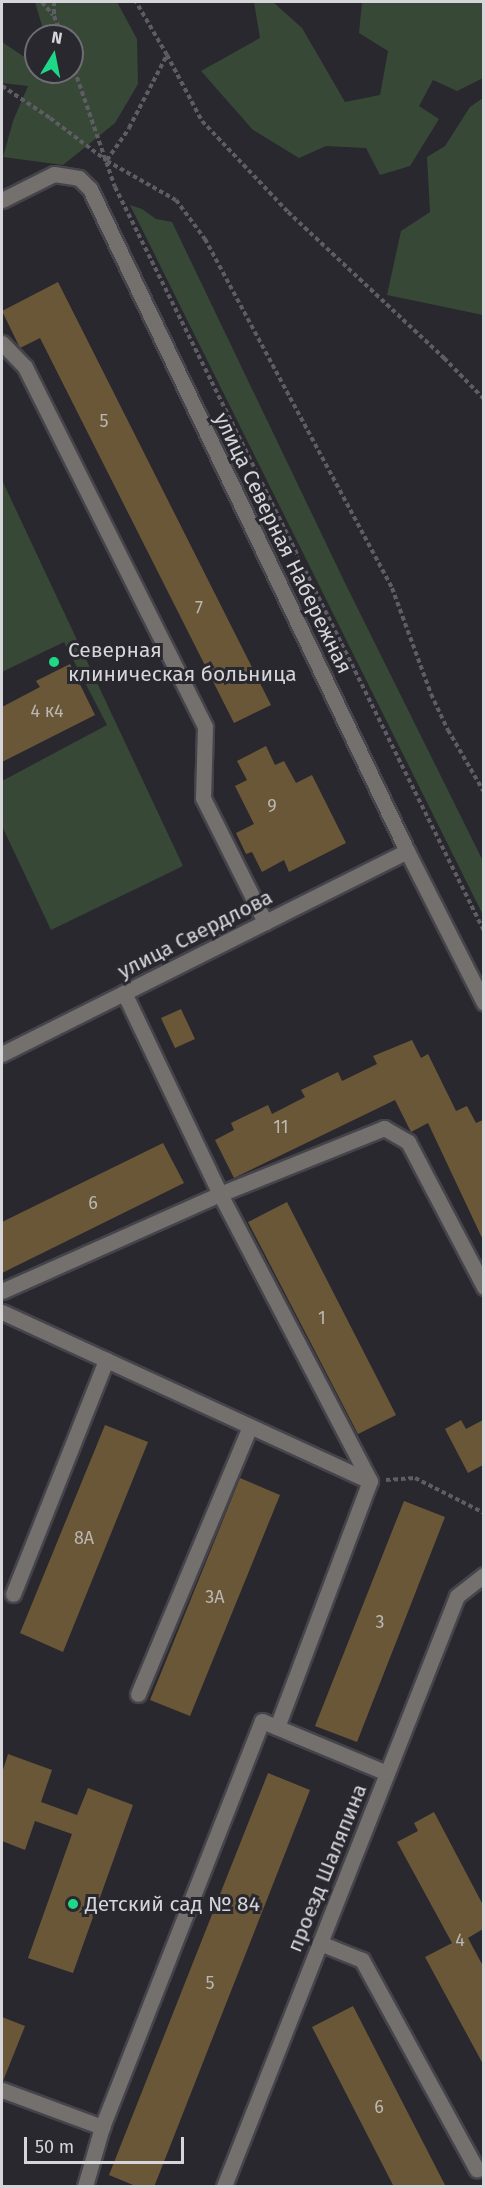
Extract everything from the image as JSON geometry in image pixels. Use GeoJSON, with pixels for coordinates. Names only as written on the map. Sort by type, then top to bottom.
{"type":"FeatureCollection","features":[{"type":"Feature","properties":{"kind":"street","name":"улица Северная Набережная"},"geometry":{"type":"LineString","coordinates":[[2,202],[54,174],[78,178],[90,189],[407,851],[483,1004]]}},
{"type":"Feature","properties":{"kind":"street"},"geometry":{"type":"LineString","coordinates":[[2,343],[25,367],[205,727],[202,798],[265,922]]}},
{"type":"Feature","properties":{"kind":"street","name":"улица Свердлова"},"geometry":{"type":"LineString","coordinates":[[2,1054],[407,851]]}},
{"type":"Feature","properties":{"kind":"street"},"geometry":{"type":"LineString","coordinates":[[124,993],[220,1194],[370,1481],[277,1727]]}},
{"type":"Feature","properties":{"kind":"street"},"geometry":{"type":"LineString","coordinates":[[2,1291],[220,1194],[384,1128],[408,1142],[483,1287]]}},
{"type":"Feature","properties":{"kind":"street"},"geometry":{"type":"LineString","coordinates":[[2,1312],[370,1481]]}},
{"type":"Feature","properties":{"kind":"street"},"geometry":{"type":"LineString","coordinates":[[13,1594],[106,1360]]}},
{"type":"Feature","properties":{"kind":"street"},"geometry":{"type":"LineString","coordinates":[[138,1694],[250,1426]]}},
{"type":"Feature","properties":{"kind":"street","name":"проезд Шаляпина"},"geometry":{"type":"LineString","coordinates":[[224,2187],[457,1596],[483,1575]]}},
{"type":"Feature","properties":{"kind":"street"},"geometry":{"type":"LineString","coordinates":[[85,2187],[102,2127],[262,1721],[387,1773]]}},
{"type":"Feature","properties":{"kind":"street"},"geometry":{"type":"LineString","coordinates":[[320,1943],[362,1960],[477,2170]]}},
{"type":"Feature","properties":{"kind":"street"},"geometry":{"type":"LineString","coordinates":[[2,2090],[102,2127]]}},
{"type":"Feature","properties":{"kind":"path"},"geometry":{"type":"LineString","coordinates":[[42,2],[54,16],[57,24]]}},
{"type":"Feature","properties":{"kind":"path"},"geometry":{"type":"LineString","coordinates":[[54,2],[54,16]]}},
{"type":"Feature","properties":{"kind":"path"},"geometry":{"type":"LineString","coordinates":[[136,2],[202,121],[288,212],[444,358],[483,399]]}},
{"type":"Feature","properties":{"kind":"path"},"geometry":{"type":"LineString","coordinates":[[107,161],[129,128],[166,55]]}},
{"type":"Feature","properties":{"kind":"path"},"geometry":{"type":"LineString","coordinates":[[80,84],[115,187],[483,931]]}},
{"type":"Feature","properties":{"kind":"path"},"geometry":{"type":"LineString","coordinates":[[2,86],[50,118],[107,161],[176,200],[205,239],[392,588],[431,694],[448,730],[483,792]]}},
{"type":"Feature","properties":{"kind":"path"},"geometry":{"type":"LineString","coordinates":[[370,1481],[415,1478],[483,1513]]}},
{"type":"Feature","properties":{"kind":"green space"},"geometry":{"type":"Polygon","coordinates":[[[35,2],[117,2],[137,39],[138,84],[115,123],[63,165],[3,157],[13,121],[28,86],[2,83],[2,42],[24,57],[24,84],[84,84],[84,24],[41,24],[35,2]]]}},
{"type":"Feature","properties":{"kind":"green space"},"geometry":{"type":"Polygon","coordinates":[[[254,2],[273,2],[302,28],[345,102],[380,95],[388,51],[359,33],[362,2],[483,2],[483,78],[457,91],[433,80],[419,106],[439,119],[410,166],[380,175],[366,148],[326,146],[299,158],[253,130],[201,71],[260,38],[254,2]]]}},
{"type":"Feature","properties":{"kind":"green space"},"geometry":{"type":"Polygon","coordinates":[[[483,98],[483,315],[387,295],[401,231],[430,212],[427,157],[445,146],[470,107],[483,98]]]}},
{"type":"Feature","properties":{"kind":"green space"},"geometry":{"type":"Polygon","coordinates":[[[130,205],[142,209],[156,219],[172,222],[346,585],[483,861],[483,915],[130,205]]]}},
{"type":"Feature","properties":{"kind":"green space"},"geometry":{"type":"Polygon","coordinates":[[[2,480],[183,866],[51,930],[2,826],[2,781],[107,725],[64,642],[2,672],[2,480]]]}},
{"type":"Feature","properties":{"kind":"building"},"geometry":{"type":"Polygon","coordinates":[[[58,282],[271,705],[234,723],[40,338],[20,348],[2,311],[58,282]]]}},
{"type":"Feature","properties":{"kind":"building"},"geometry":{"type":"Polygon","coordinates":[[[70,664],[95,715],[2,762],[2,707],[40,687],[36,681],[70,664]]]}},
{"type":"Feature","properties":{"kind":"building"},"geometry":{"type":"Polygon","coordinates":[[[266,746],[275,765],[284,761],[296,783],[312,775],[346,843],[289,872],[284,860],[262,872],[252,852],[246,854],[236,833],[254,824],[235,786],[247,780],[237,761],[266,746]]]}},
{"type":"Feature","properties":{"kind":"building"},"geometry":{"type":"Polygon","coordinates":[[[181,1009],[195,1039],[175,1048],[161,1018],[181,1009]]]}},
{"type":"Feature","properties":{"kind":"building"},"geometry":{"type":"Polygon","coordinates":[[[412,1040],[421,1058],[428,1054],[456,1111],[467,1106],[476,1123],[483,1120],[483,1240],[428,1123],[411,1132],[395,1100],[234,1178],[215,1140],[234,1130],[231,1123],[268,1105],[272,1114],[305,1097],[301,1090],[338,1072],[342,1081],[377,1064],[373,1056],[412,1040]]]}},
{"type":"Feature","properties":{"kind":"building"},"geometry":{"type":"Polygon","coordinates":[[[163,1143],[184,1183],[2,1273],[2,1222],[163,1143]]]}},
{"type":"Feature","properties":{"kind":"building"},"geometry":{"type":"Polygon","coordinates":[[[287,1202],[396,1415],[358,1434],[248,1222],[287,1202]]]}},
{"type":"Feature","properties":{"kind":"building"},"geometry":{"type":"Polygon","coordinates":[[[461,1420],[466,1429],[483,1420],[483,1465],[468,1473],[445,1429],[461,1420]]]}},
{"type":"Feature","properties":{"kind":"building"},"geometry":{"type":"Polygon","coordinates":[[[105,1425],[148,1442],[63,1652],[20,1633],[105,1425]]]}},
{"type":"Feature","properties":{"kind":"building"},"geometry":{"type":"Polygon","coordinates":[[[240,1478],[280,1495],[190,1716],[150,1700],[240,1478]]]}},
{"type":"Feature","properties":{"kind":"building"},"geometry":{"type":"Polygon","coordinates":[[[404,1501],[445,1517],[357,1742],[315,1726],[404,1501]]]}},
{"type":"Feature","properties":{"kind":"building","name":"Детский сад № 84"},"geometry":{"type":"Polygon","coordinates":[[[8,1754],[52,1770],[41,1802],[77,1815],[88,1788],[133,1805],[73,1973],[28,1958],[72,1834],[35,1821],[25,1850],[2,1841],[2,1773],[8,1754]]]}},
{"type":"Feature","properties":{"kind":"building"},"geometry":{"type":"Polygon","coordinates":[[[268,1773],[310,1790],[154,2187],[138,2187],[109,2175],[268,1773]]]}},
{"type":"Feature","properties":{"kind":"building"},"geometry":{"type":"Polygon","coordinates":[[[434,1812],[483,1905],[483,1929],[468,1938],[483,1966],[483,2064],[425,1957],[452,1943],[397,1842],[418,1831],[414,1823],[434,1812]]]}},
{"type":"Feature","properties":{"kind":"building"},"geometry":{"type":"Polygon","coordinates":[[[353,2006],[446,2187],[394,2187],[312,2027],[353,2006]]]}},
{"type":"Feature","properties":{"kind":"building"},"geometry":{"type":"Polygon","coordinates":[[[2,2017],[25,2026],[3,2081],[2,2080],[2,2017]]]}},
{"type":"Feature","properties":{"kind":"place","name":"Северная клиническая больница"},"geometry":{"type":"Point","coordinates":[54,662]}},
{"type":"Feature","properties":{"kind":"place","name":"Детский сад № 84"},"geometry":{"type":"Point","coordinates":[73,1904]}}]}
